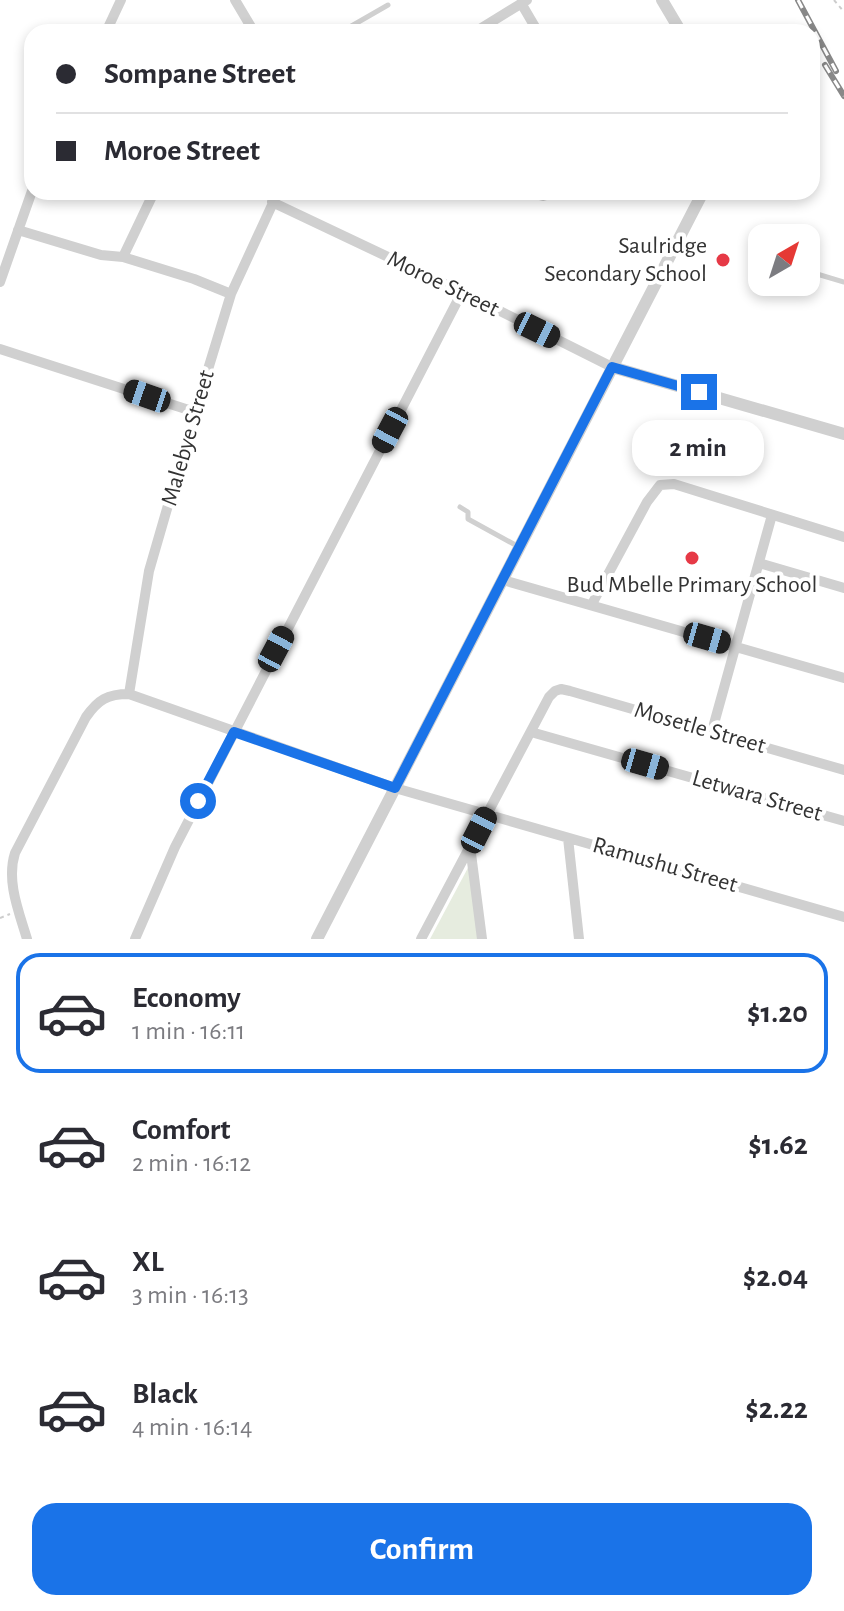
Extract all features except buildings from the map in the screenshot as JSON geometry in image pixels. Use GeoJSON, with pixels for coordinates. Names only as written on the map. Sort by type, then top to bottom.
{"type":"FeatureCollection","features":[{"type":"Feature","properties":{"kind":"street"},"geometry":{"type":"LineString","coordinates":[[110,24],[121,0]]}},
{"type":"Feature","properties":{"kind":"street"},"geometry":{"type":"LineString","coordinates":[[235,0],[249,24]]}},
{"type":"Feature","properties":{"kind":"street"},"geometry":{"type":"LineString","coordinates":[[662,0],[676,24]]}},
{"type":"Feature","properties":{"kind":"street"},"geometry":{"type":"LineString","coordinates":[[488,24],[524,2],[534,24]]}},
{"type":"Feature","properties":{"kind":"street"},"geometry":{"type":"LineString","coordinates":[[0,282],[29,200]]}},
{"type":"Feature","properties":{"kind":"street"},"geometry":{"type":"LineString","coordinates":[[123,257],[150,200]]}},
{"type":"Feature","properties":{"kind":"street","name":"Malebye Street"},"geometry":{"type":"LineString","coordinates":[[129,694],[149,571],[195,412],[231,294],[274,200]]}},
{"type":"Feature","properties":{"kind":"street","name":"Moroe Street"},"geometry":{"type":"LineString","coordinates":[[281,200],[612,367],[844,433]]}},
{"type":"Feature","properties":{"kind":"street"},"geometry":{"type":"LineString","coordinates":[[317,939],[699,200]]}},
{"type":"Feature","properties":{"kind":"street"},"geometry":{"type":"LineString","coordinates":[[18,230],[101,255],[123,257],[231,294]]}},
{"type":"Feature","properties":{"kind":"street"},"geometry":{"type":"LineString","coordinates":[[135,939],[175,847],[462,292]]}},
{"type":"Feature","properties":{"kind":"street"},"geometry":{"type":"LineString","coordinates":[[0,349],[195,412]]}},
{"type":"Feature","properties":{"kind":"street"},"geometry":{"type":"LineString","coordinates":[[592,604],[647,502],[660,485],[674,484],[844,537]]}},
{"type":"Feature","properties":{"kind":"street"},"geometry":{"type":"LineString","coordinates":[[712,731],[772,515]]}},
{"type":"Feature","properties":{"kind":"street"},"geometry":{"type":"LineString","coordinates":[[759,563],[844,588]]}},
{"type":"Feature","properties":{"kind":"street"},"geometry":{"type":"LineString","coordinates":[[503,580],[844,678]]}},
{"type":"Feature","properties":{"kind":"street","name":"Mosetle Street"},"geometry":{"type":"LineString","coordinates":[[531,732],[549,697],[561,689],[844,770]]}},
{"type":"Feature","properties":{"kind":"street"},"geometry":{"type":"LineString","coordinates":[[27,939],[11,876],[15,853],[86,717],[102,698],[129,694]]}},
{"type":"Feature","properties":{"kind":"street","name":"Ramushu Street"},"geometry":{"type":"LineString","coordinates":[[129,694],[395,788],[844,917]]}},
{"type":"Feature","properties":{"kind":"street"},"geometry":{"type":"LineString","coordinates":[[421,939],[531,732]]}},
{"type":"Feature","properties":{"kind":"street","name":"Letwara Street"},"geometry":{"type":"LineString","coordinates":[[531,732],[844,821]]}},
{"type":"Feature","properties":{"kind":"street"},"geometry":{"type":"LineString","coordinates":[[568,838],[579,939]]}},
{"type":"Feature","properties":{"kind":"street"},"geometry":{"type":"LineString","coordinates":[[470,846],[482,939]]}},
{"type":"Feature","properties":{"kind":"lane"},"geometry":{"type":"LineString","coordinates":[[355,24],[388,5]]}},
{"type":"Feature","properties":{"kind":"lane"},"geometry":{"type":"LineString","coordinates":[[820,275],[844,282]]}},
{"type":"Feature","properties":{"kind":"lane"},"geometry":{"type":"LineString","coordinates":[[460,507],[468,512],[468,519],[520,548]]}},
{"type":"Feature","properties":{"kind":"path"},"geometry":{"type":"LineString","coordinates":[[834,0],[844,12]]}},
{"type":"Feature","properties":{"kind":"shaded area"},"geometry":{"type":"Polygon","coordinates":[[[470,864],[479,939],[430,939],[470,864]]]}},
{"type":"Feature","properties":{"kind":"railway"},"geometry":{"type":"LineString","coordinates":[[798,0],[811,24]]}},
{"type":"Feature","properties":{"kind":"railway"},"geometry":{"type":"LineString","coordinates":[[820,41],[836,71]]}},
{"type":"Feature","properties":{"kind":"railway"},"geometry":{"type":"LineString","coordinates":[[825,65],[844,96]]}},
{"type":"Feature","properties":{"kind":"place","name":"Saulridge Secondary School"},"geometry":{"type":"Point","coordinates":[723,260]}},
{"type":"Feature","properties":{"kind":"place","name":"Bud Mbelle Primary School"},"geometry":{"type":"Point","coordinates":[692,558]}},
{"type":"Feature","properties":{"kind":"route"},"geometry":{"type":"LineString","coordinates":[[198,801],[234,732],[395,788],[612,367],[699,392]]}}]}
